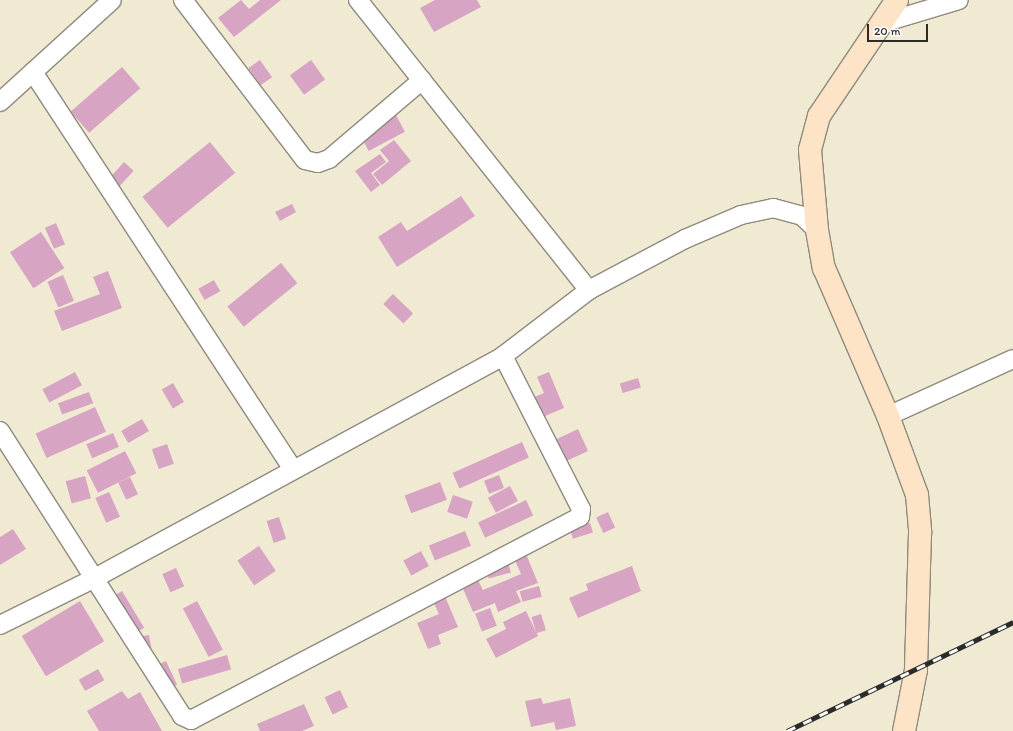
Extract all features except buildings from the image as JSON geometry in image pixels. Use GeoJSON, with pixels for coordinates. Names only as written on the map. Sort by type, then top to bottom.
{"type":"FeatureCollection","features":[{"type":"Feature","properties":{"kind":"street"},"geometry":{"type":"LineString","coordinates":[[0,102],[112,0]]}},
{"type":"Feature","properties":{"kind":"street"},"geometry":{"type":"LineString","coordinates":[[184,0],[305,160],[318,163],[329,159],[422,80]]}},
{"type":"Feature","properties":{"kind":"street"},"geometry":{"type":"LineString","coordinates":[[358,0],[589,290]]}},
{"type":"Feature","properties":{"kind":"street"},"geometry":{"type":"LineString","coordinates":[[897,0],[819,116],[810,150],[817,230],[824,268],[888,416],[917,495],[920,533],[916,670],[904,731]]}},
{"type":"Feature","properties":{"kind":"street"},"geometry":{"type":"LineString","coordinates":[[883,22],[959,0]]}},
{"type":"Feature","properties":{"kind":"street"},"geometry":{"type":"LineString","coordinates":[[33,72],[293,470]]}},
{"type":"Feature","properties":{"kind":"street"},"geometry":{"type":"LineString","coordinates":[[0,625],[93,579],[503,356],[589,290],[685,239],[741,215],[773,208],[802,216],[817,230]]}},
{"type":"Feature","properties":{"kind":"street"},"geometry":{"type":"LineString","coordinates":[[0,431],[93,579],[182,716],[191,720],[580,517],[581,509],[503,356]]}},
{"type":"Feature","properties":{"kind":"street"},"geometry":{"type":"LineString","coordinates":[[888,416],[1013,359]]}},
{"type":"Feature","properties":{"kind":"railway"},"geometry":{"type":"LineString","coordinates":[[787,731],[1013,622]]}}]}
